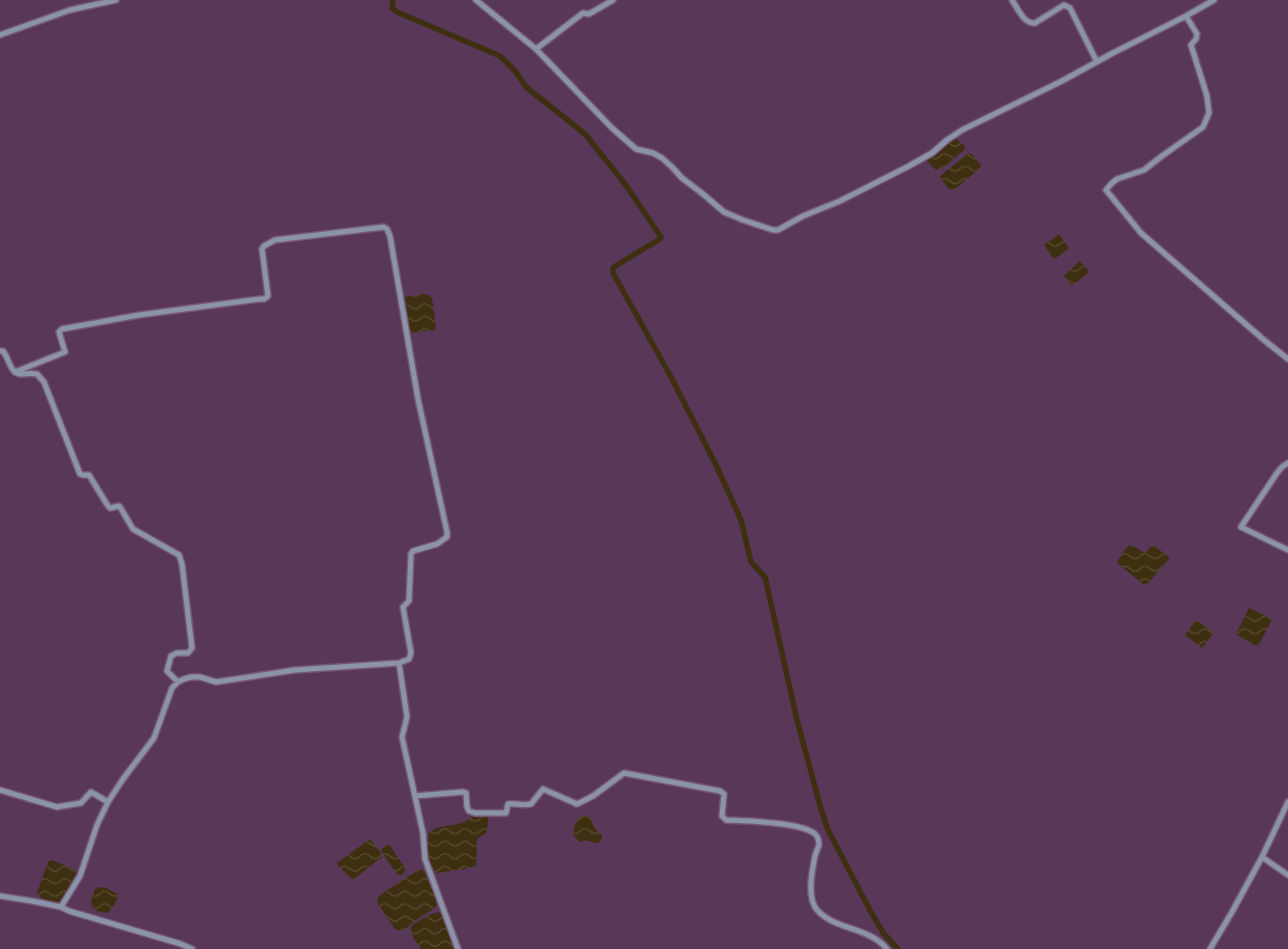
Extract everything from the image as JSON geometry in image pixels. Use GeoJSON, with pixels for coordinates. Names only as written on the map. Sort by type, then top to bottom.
{"type":"FeatureCollection","features":[{"type":"Feature","properties":{"kind":"street"},"geometry":{"type":"LineString","coordinates":[[0,35],[70,10],[116,0]]}},
{"type":"Feature","properties":{"kind":"street"},"geometry":{"type":"LineString","coordinates":[[476,0],[536,49],[612,128],[636,149],[662,158],[682,178],[724,212],[773,230],[778,230],[803,216],[840,201],[909,166],[962,130],[1062,81],[1214,0]]}},
{"type":"Feature","properties":{"kind":"street"},"geometry":{"type":"LineString","coordinates":[[536,49],[583,13],[589,14],[613,0]]}},
{"type":"Feature","properties":{"kind":"street"},"geometry":{"type":"LineString","coordinates":[[1012,0],[1028,23],[1032,24],[1064,5],[1070,8],[1097,62]]}},
{"type":"Feature","properties":{"kind":"street"},"geometry":{"type":"LineString","coordinates":[[1186,16],[1196,34],[1196,40],[1191,45],[1207,96],[1209,113],[1203,128],[1144,170],[1117,180],[1106,190],[1141,233],[1288,359]]}},
{"type":"Feature","properties":{"kind":"street"},"geometry":{"type":"LineString","coordinates":[[15,372],[65,352],[59,332],[62,330],[138,315],[264,299],[268,296],[268,289],[262,249],[275,240],[387,228],[390,236],[418,399],[447,532],[447,538],[444,540],[413,551],[411,554],[409,600],[403,607],[411,656],[399,664],[295,670],[216,682],[200,677],[192,677],[178,682],[172,688],[154,738],[108,802],[97,825],[80,876],[61,907]]}},
{"type":"Feature","properties":{"kind":"street"},"geometry":{"type":"LineString","coordinates":[[0,352],[3,351],[15,372],[19,374],[37,374],[44,382],[80,474],[89,474],[92,477],[108,506],[110,508],[119,506],[133,529],[179,555],[182,564],[192,648],[188,653],[177,653],[171,656],[168,671],[178,682]]}},
{"type":"Feature","properties":{"kind":"street"},"geometry":{"type":"LineString","coordinates":[[1288,463],[1282,467],[1241,527],[1288,550]]}},
{"type":"Feature","properties":{"kind":"street"},"geometry":{"type":"LineString","coordinates":[[399,664],[407,717],[402,736],[423,833],[425,859],[458,949]]}},
{"type":"Feature","properties":{"kind":"street"},"geometry":{"type":"LineString","coordinates":[[415,796],[462,792],[466,793],[469,811],[475,813],[506,813],[508,804],[531,804],[543,789],[577,804],[593,796],[624,773],[720,791],[724,794],[722,816],[726,820],[792,825],[815,834],[819,844],[815,855],[810,886],[813,905],[827,919],[872,936],[887,949]]}},
{"type":"Feature","properties":{"kind":"street"},"geometry":{"type":"LineString","coordinates":[[0,790],[57,807],[81,803],[91,792],[108,802]]}},
{"type":"Feature","properties":{"kind":"street"},"geometry":{"type":"LineString","coordinates":[[1210,949],[1262,857],[1288,802]]}},
{"type":"Feature","properties":{"kind":"street"},"geometry":{"type":"LineString","coordinates":[[1262,857],[1288,876]]}},
{"type":"Feature","properties":{"kind":"street"},"geometry":{"type":"LineString","coordinates":[[0,896],[32,900],[61,907],[192,949]]}},
{"type":"Feature","properties":{"kind":"water"},"geometry":{"type":"Polygon","coordinates":[[[955,138],[965,146],[964,150],[943,168],[936,170],[927,159],[955,138]]]}},
{"type":"Feature","properties":{"kind":"water"},"geometry":{"type":"Polygon","coordinates":[[[969,153],[981,165],[980,168],[955,189],[949,189],[940,176],[969,153]]]}},
{"type":"Feature","properties":{"kind":"water"},"geometry":{"type":"Polygon","coordinates":[[[1059,234],[1069,248],[1054,260],[1044,245],[1059,234]]]}},
{"type":"Feature","properties":{"kind":"water"},"geometry":{"type":"Polygon","coordinates":[[[1080,261],[1089,272],[1072,286],[1064,276],[1080,261]]]}},
{"type":"Feature","properties":{"kind":"water"},"geometry":{"type":"Polygon","coordinates":[[[429,295],[432,298],[436,328],[434,330],[410,333],[403,297],[429,295]]]}},
{"type":"Feature","properties":{"kind":"water"},"geometry":{"type":"Polygon","coordinates":[[[1129,545],[1145,553],[1153,545],[1170,558],[1149,582],[1143,584],[1117,563],[1129,545]]]}},
{"type":"Feature","properties":{"kind":"water"},"geometry":{"type":"Polygon","coordinates":[[[1249,608],[1272,619],[1258,647],[1236,634],[1249,608]]]}},
{"type":"Feature","properties":{"kind":"water"},"geometry":{"type":"Polygon","coordinates":[[[1196,620],[1214,633],[1202,648],[1185,635],[1196,620]]]}},
{"type":"Feature","properties":{"kind":"water"},"geometry":{"type":"Polygon","coordinates":[[[479,814],[488,817],[488,823],[486,833],[477,840],[476,866],[437,873],[430,864],[427,849],[429,833],[437,828],[460,824],[479,814]]]}},
{"type":"Feature","properties":{"kind":"water"},"geometry":{"type":"Polygon","coordinates":[[[588,816],[592,820],[595,829],[602,835],[601,841],[595,843],[580,842],[573,835],[574,826],[580,817],[588,816]]]}},
{"type":"Feature","properties":{"kind":"water"},"geometry":{"type":"Polygon","coordinates":[[[370,839],[382,857],[352,879],[337,863],[370,839]]]}},
{"type":"Feature","properties":{"kind":"water"},"geometry":{"type":"Polygon","coordinates":[[[389,844],[405,868],[402,875],[397,874],[381,851],[389,844]]]}},
{"type":"Feature","properties":{"kind":"water"},"geometry":{"type":"Polygon","coordinates":[[[52,860],[75,870],[76,873],[61,902],[48,901],[41,898],[37,893],[48,862],[52,860]]]}},
{"type":"Feature","properties":{"kind":"water"},"geometry":{"type":"Polygon","coordinates":[[[420,869],[425,873],[437,905],[399,931],[395,929],[378,904],[377,898],[420,869]]]}},
{"type":"Feature","properties":{"kind":"water"},"geometry":{"type":"Polygon","coordinates":[[[100,887],[117,894],[116,902],[108,913],[97,911],[91,903],[95,889],[100,887]]]}},
{"type":"Feature","properties":{"kind":"water"},"geometry":{"type":"Polygon","coordinates":[[[439,912],[455,949],[421,949],[412,934],[412,925],[429,915],[439,912]]]}},
{"type":"Feature","properties":{"kind":"waterway"},"geometry":{"type":"LineString","coordinates":[[393,0],[392,8],[397,12],[500,56],[516,72],[526,87],[585,134],[625,184],[661,237],[617,265],[613,268],[613,273],[670,375],[716,465],[741,520],[751,562],[765,577],[797,720],[828,830],[872,914],[884,934],[898,949]]}}]}
